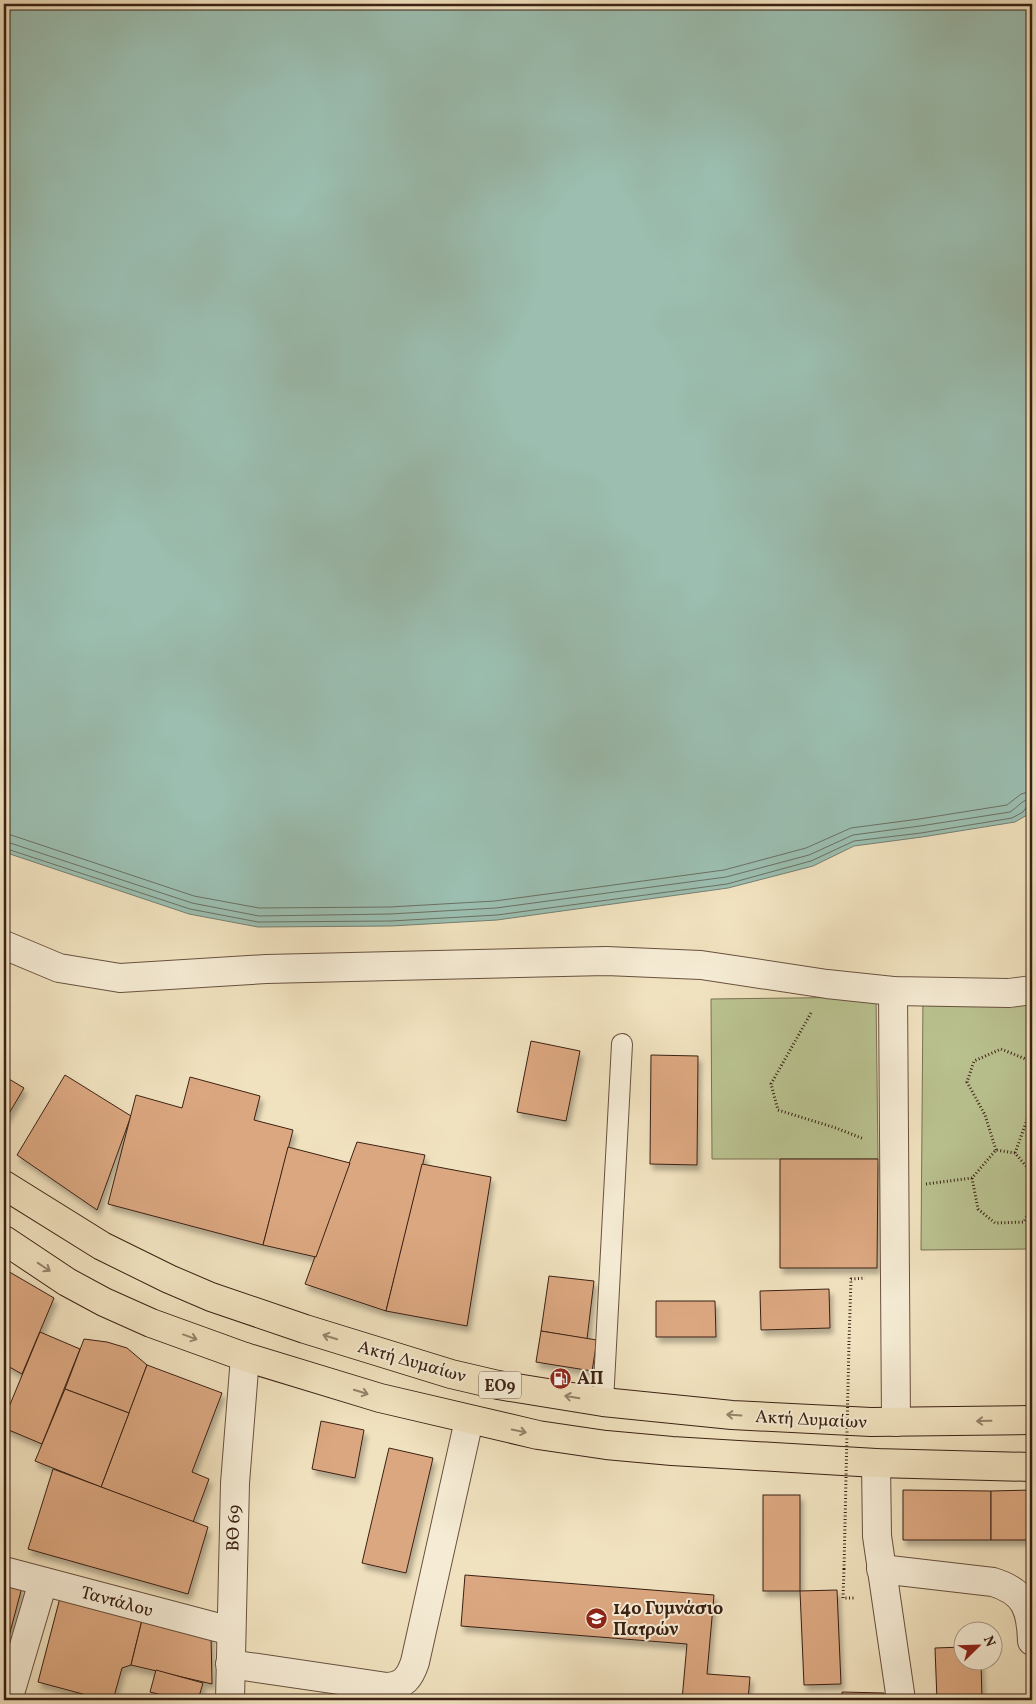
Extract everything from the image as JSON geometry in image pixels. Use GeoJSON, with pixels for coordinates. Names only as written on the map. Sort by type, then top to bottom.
{"type":"FeatureCollection","features":[{"type":"Feature","properties":{"kind":"main road","name":"Ακτή Δυμαίων"},"geometry":{"type":"LineString","coordinates":[[4,1185],[102,1246],[211,1297],[305,1329],[451,1374],[498,1385],[603,1402],[732,1415],[813,1420],[896,1422],[1032,1420]]}},
{"type":"Feature","properties":{"kind":"main road","name":"ΕΟ9"},"geometry":{"type":"LineString","coordinates":[[4,1240],[67,1282],[104,1302],[151,1323],[245,1357],[380,1398],[469,1420],[538,1435],[662,1450],[876,1463],[1032,1467]]}},
{"type":"Feature","properties":{"kind":"street"},"geometry":{"type":"LineString","coordinates":[[4,945],[59,968],[120,978],[266,969],[606,961],[701,965],[827,984],[893,991],[1009,993],[1032,990]]}},
{"type":"Feature","properties":{"kind":"street"},"geometry":{"type":"LineString","coordinates":[[893,991],[896,1422]]}},
{"type":"Feature","properties":{"kind":"street","name":"ΒΘ 69"},"geometry":{"type":"LineString","coordinates":[[230,1700],[235,1483],[245,1357]]}},
{"type":"Feature","properties":{"kind":"street"},"geometry":{"type":"LineString","coordinates":[[230,1664],[388,1687],[394,1687],[406,1682],[411,1675],[415,1662],[469,1420]]}},
{"type":"Feature","properties":{"kind":"street"},"geometry":{"type":"LineString","coordinates":[[876,1463],[877,1536],[901,1700]]}},
{"type":"Feature","properties":{"kind":"street"},"geometry":{"type":"LineString","coordinates":[[882,1569],[993,1582],[1004,1585],[1015,1591],[1024,1600],[1029,1611],[1032,1641]]}},
{"type":"Feature","properties":{"kind":"street","name":"Ταντάλου"},"geometry":{"type":"LineString","coordinates":[[4,1571],[231,1631]]}},
{"type":"Feature","properties":{"kind":"street"},"geometry":{"type":"LineString","coordinates":[[8,1700],[43,1582]]}},
{"type":"Feature","properties":{"kind":"lane"},"geometry":{"type":"LineString","coordinates":[[603,1402],[622,1044]]}},
{"type":"Feature","properties":{"kind":"path"},"geometry":{"type":"LineString","coordinates":[[827,984],[771,1084],[778,1110],[836,1128],[895,1151]]}},
{"type":"Feature","properties":{"kind":"path"},"geometry":{"type":"LineString","coordinates":[[996,1150],[985,1115],[967,1082],[974,1061],[1001,1049],[1028,1060],[1032,1072]]}},
{"type":"Feature","properties":{"kind":"path"},"geometry":{"type":"LineString","coordinates":[[1015,1153],[1032,1106]]}},
{"type":"Feature","properties":{"kind":"path"},"geometry":{"type":"LineString","coordinates":[[996,1150],[1015,1153],[1032,1173]]}},
{"type":"Feature","properties":{"kind":"path"},"geometry":{"type":"LineString","coordinates":[[923,1184],[972,1178],[996,1150]]}},
{"type":"Feature","properties":{"kind":"path"},"geometry":{"type":"LineString","coordinates":[[972,1178],[978,1209],[995,1223],[1024,1222],[1032,1206]]}},
{"type":"Feature","properties":{"kind":"path"},"geometry":{"type":"LineString","coordinates":[[844,1569],[851,1278],[870,1278]]}},
{"type":"Feature","properties":{"kind":"green space"},"geometry":{"type":"Polygon","coordinates":[[[876,997],[878,1159],[712,1159],[711,999],[876,997]]]}},
{"type":"Feature","properties":{"kind":"green space"},"geometry":{"type":"Polygon","coordinates":[[[923,997],[1032,1001],[1032,1249],[921,1250],[923,997]]]}},
{"type":"Feature","properties":{"kind":"water"},"geometry":{"type":"Polygon","coordinates":[[[4,4],[1032,4],[1032,807],[1027,815],[1015,822],[854,846],[813,866],[728,888],[497,920],[391,926],[258,927],[189,914],[4,852],[4,4]]]}},
{"type":"Feature","properties":{"kind":"building"},"geometry":{"type":"Polygon","coordinates":[[[531,1041],[580,1051],[566,1121],[517,1112],[531,1041]]]}},
{"type":"Feature","properties":{"kind":"building"},"geometry":{"type":"Polygon","coordinates":[[[651,1055],[698,1056],[697,1165],[650,1164],[651,1055]]]}},
{"type":"Feature","properties":{"kind":"building"},"geometry":{"type":"Polygon","coordinates":[[[65,1075],[131,1116],[97,1210],[17,1155],[65,1075]]]}},
{"type":"Feature","properties":{"kind":"building"},"geometry":{"type":"Polygon","coordinates":[[[4,1076],[24,1088],[4,1122],[4,1076]]]}},
{"type":"Feature","properties":{"kind":"building"},"geometry":{"type":"Polygon","coordinates":[[[190,1077],[260,1096],[254,1120],[293,1130],[263,1245],[108,1204],[136,1095],[182,1108],[190,1077]]]}},
{"type":"Feature","properties":{"kind":"building"},"geometry":{"type":"Polygon","coordinates":[[[357,1142],[425,1155],[386,1311],[305,1284],[357,1142]]]}},
{"type":"Feature","properties":{"kind":"building"},"geometry":{"type":"Polygon","coordinates":[[[288,1147],[350,1163],[316,1257],[263,1245],[288,1147]]]}},
{"type":"Feature","properties":{"kind":"building"},"geometry":{"type":"Polygon","coordinates":[[[780,1159],[878,1159],[877,1268],[780,1268],[780,1159]]]}},
{"type":"Feature","properties":{"kind":"building"},"geometry":{"type":"Polygon","coordinates":[[[422,1164],[491,1177],[467,1326],[386,1311],[422,1164]]]}},
{"type":"Feature","properties":{"kind":"building"},"geometry":{"type":"Polygon","coordinates":[[[4,1270],[54,1298],[22,1374],[4,1364],[4,1270]]]}},
{"type":"Feature","properties":{"kind":"building"},"geometry":{"type":"Polygon","coordinates":[[[549,1276],[594,1281],[587,1339],[541,1331],[549,1276]]]}},
{"type":"Feature","properties":{"kind":"building"},"geometry":{"type":"Polygon","coordinates":[[[829,1289],[830,1328],[761,1330],[760,1291],[829,1289]]]}},
{"type":"Feature","properties":{"kind":"building"},"geometry":{"type":"Polygon","coordinates":[[[656,1301],[715,1301],[716,1337],[656,1337],[656,1301]]]}},
{"type":"Feature","properties":{"kind":"building"},"geometry":{"type":"Polygon","coordinates":[[[541,1331],[597,1340],[592,1371],[536,1362],[541,1331]]]}},
{"type":"Feature","properties":{"kind":"building"},"geometry":{"type":"Polygon","coordinates":[[[40,1332],[80,1349],[42,1444],[4,1428],[4,1419],[40,1332]]]}},
{"type":"Feature","properties":{"kind":"building"},"geometry":{"type":"Polygon","coordinates":[[[84,1339],[107,1342],[127,1348],[147,1365],[129,1413],[65,1389],[84,1339]]]}},
{"type":"Feature","properties":{"kind":"building"},"geometry":{"type":"Polygon","coordinates":[[[147,1365],[222,1393],[192,1472],[209,1479],[193,1522],[101,1487],[147,1365]]]}},
{"type":"Feature","properties":{"kind":"building"},"geometry":{"type":"Polygon","coordinates":[[[65,1389],[129,1413],[101,1487],[35,1461],[65,1389]]]}},
{"type":"Feature","properties":{"kind":"building"},"geometry":{"type":"Polygon","coordinates":[[[321,1421],[364,1430],[355,1478],[312,1469],[321,1421]]]}},
{"type":"Feature","properties":{"kind":"building"},"geometry":{"type":"Polygon","coordinates":[[[389,1448],[433,1458],[406,1573],[362,1563],[389,1448]]]}},
{"type":"Feature","properties":{"kind":"building"},"geometry":{"type":"Polygon","coordinates":[[[53,1469],[208,1527],[188,1594],[28,1549],[53,1469]]]}},
{"type":"Feature","properties":{"kind":"building"},"geometry":{"type":"Polygon","coordinates":[[[903,1490],[991,1491],[991,1540],[903,1540],[903,1490]]]}},
{"type":"Feature","properties":{"kind":"building"},"geometry":{"type":"Polygon","coordinates":[[[1032,1490],[1032,1540],[991,1540],[991,1491],[1032,1490]]]}},
{"type":"Feature","properties":{"kind":"building"},"geometry":{"type":"Polygon","coordinates":[[[763,1495],[800,1495],[800,1591],[763,1591],[763,1495]]]}},
{"type":"Feature","properties":{"kind":"building"},"geometry":{"type":"Polygon","coordinates":[[[465,1575],[714,1595],[707,1674],[750,1677],[748,1700],[682,1700],[687,1644],[461,1626],[465,1575]]]}},
{"type":"Feature","properties":{"kind":"building"},"geometry":{"type":"Polygon","coordinates":[[[4,1582],[22,1587],[7,1644],[4,1643],[4,1582]]]}},
{"type":"Feature","properties":{"kind":"building"},"geometry":{"type":"Polygon","coordinates":[[[837,1590],[841,1684],[804,1685],[800,1591],[837,1590]]]}},
{"type":"Feature","properties":{"kind":"building"},"geometry":{"type":"Polygon","coordinates":[[[61,1594],[143,1616],[131,1665],[122,1668],[113,1700],[105,1700],[38,1682],[61,1594]]]}},
{"type":"Feature","properties":{"kind":"building"},"geometry":{"type":"Polygon","coordinates":[[[143,1616],[211,1634],[212,1684],[131,1665],[143,1616]]]}},
{"type":"Feature","properties":{"kind":"building"},"geometry":{"type":"Polygon","coordinates":[[[954,1647],[954,1672],[981,1672],[982,1700],[937,1700],[935,1648],[954,1647]]]}},
{"type":"Feature","properties":{"kind":"building"},"geometry":{"type":"Polygon","coordinates":[[[156,1670],[203,1683],[198,1700],[181,1700],[150,1692],[156,1670]]]}},
{"type":"Feature","properties":{"kind":"building"},"geometry":{"type":"Polygon","coordinates":[[[842,1692],[884,1693],[884,1700],[842,1700],[842,1692]]]}},
{"type":"Feature","properties":{"kind":"place","name":"ΑΠ"},"geometry":{"type":"Point","coordinates":[561,1378]}},
{"type":"Feature","properties":{"kind":"place","name":"14o Γυμνάσιο Πατρών"},"geometry":{"type":"Point","coordinates":[597,1618]}}]}
